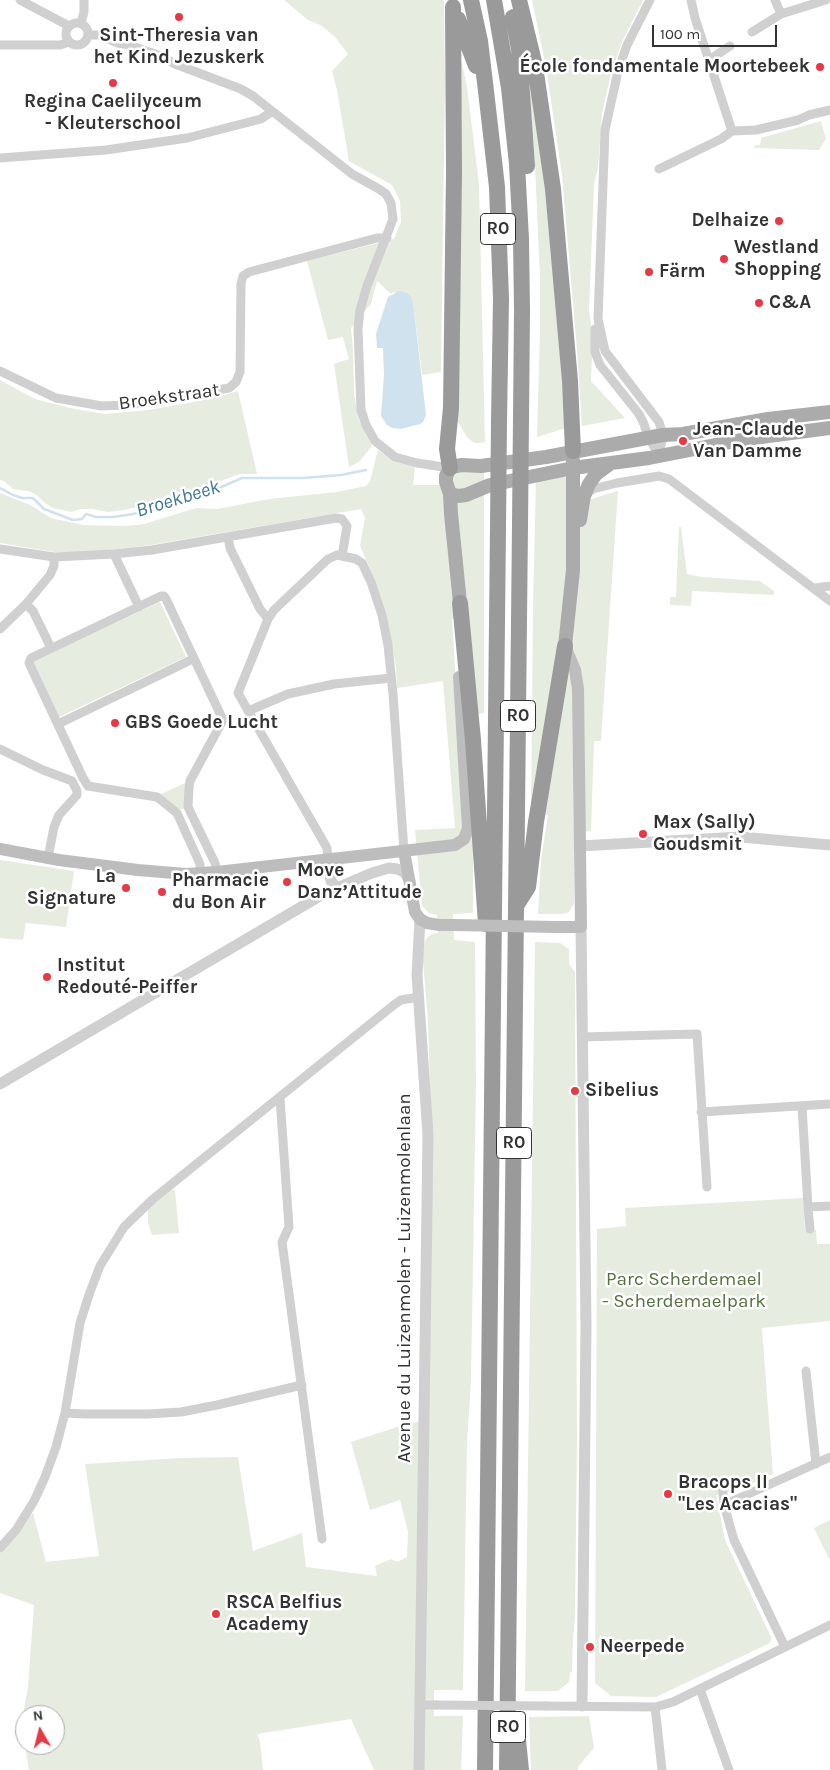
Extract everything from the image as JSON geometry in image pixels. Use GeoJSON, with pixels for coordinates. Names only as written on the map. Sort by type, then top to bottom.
{"type":"FeatureCollection","features":[{"type":"Feature","properties":{"kind":"highway","name":"R0"},"geometry":{"type":"LineString","coordinates":[[471,0],[480,41],[492,137],[497,206],[500,299],[485,1770]]}},
{"type":"Feature","properties":{"kind":"highway","name":"R0"},"geometry":{"type":"LineString","coordinates":[[494,0],[509,88],[517,164],[521,239],[521,418],[507,1770]]}},
{"type":"Feature","properties":{"kind":"highway"},"geometry":{"type":"LineString","coordinates":[[510,0],[518,49],[528,175],[530,222],[521,239]]}},
{"type":"Feature","properties":{"kind":"highway"},"geometry":{"type":"LineString","coordinates":[[519,0],[535,66],[553,189],[570,381],[573,451]]}},
{"type":"Feature","properties":{"kind":"highway"},"geometry":{"type":"LineString","coordinates":[[452,3],[486,91]]}},
{"type":"Feature","properties":{"kind":"highway"},"geometry":{"type":"LineString","coordinates":[[450,468],[447,449],[451,408],[454,182],[452,3]]}},
{"type":"Feature","properties":{"kind":"highway"},"geometry":{"type":"LineString","coordinates":[[460,603],[473,740],[483,903],[494,986]]}},
{"type":"Feature","properties":{"kind":"highway"},"geometry":{"type":"LineString","coordinates":[[516,906],[528,887],[536,822],[565,646]]}},
{"type":"Feature","properties":{"kind":"highway"},"geometry":{"type":"LineString","coordinates":[[508,1684],[518,1734],[521,1770]]}},
{"type":"Feature","properties":{"kind":"highway"},"geometry":{"type":"LineString","coordinates":[[478,1770],[486,1724]]}},
{"type":"Feature","properties":{"kind":"main road"},"geometry":{"type":"LineString","coordinates":[[0,849],[48,858],[138,870],[200,873],[455,845],[464,839],[468,828],[456,630],[460,603],[450,514],[450,494],[446,482],[446,476],[450,468],[461,465],[482,466],[546,457],[648,437],[683,434],[776,418],[830,412]]}},
{"type":"Feature","properties":{"kind":"main road"},"geometry":{"type":"LineString","coordinates":[[450,494],[466,495],[490,485],[573,468],[746,439],[830,428]]}},
{"type":"Feature","properties":{"kind":"main road"},"geometry":{"type":"LineString","coordinates":[[404,851],[412,904],[420,919],[427,923],[439,926],[581,927],[578,689],[575,670],[565,646],[572,587],[574,537],[573,451]]}},
{"type":"Feature","properties":{"kind":"main road"},"geometry":{"type":"LineString","coordinates":[[574,537],[580,521],[584,496],[589,484],[596,474],[612,462]]}},
{"type":"Feature","properties":{"kind":"street"},"geometry":{"type":"LineString","coordinates":[[20,0],[69,26]]}},
{"type":"Feature","properties":{"kind":"street"},"geometry":{"type":"LineString","coordinates":[[81,23],[84,12],[84,0]]}},
{"type":"Feature","properties":{"kind":"street"},"geometry":{"type":"LineString","coordinates":[[650,0],[627,45],[618,71],[605,130],[598,319],[605,351],[659,422],[663,435],[659,455]]}},
{"type":"Feature","properties":{"kind":"street"},"geometry":{"type":"LineString","coordinates":[[691,0],[695,18],[732,131]]}},
{"type":"Feature","properties":{"kind":"street"},"geometry":{"type":"LineString","coordinates":[[775,0],[781,14]]}},
{"type":"Feature","properties":{"kind":"street"},"geometry":{"type":"LineString","coordinates":[[752,32],[781,14],[826,0]]}},
{"type":"Feature","properties":{"kind":"street"},"geometry":{"type":"LineString","coordinates":[[0,45],[60,45],[68,42],[79,45],[86,41],[88,35],[87,29],[81,23],[69,26],[66,32],[68,42]]}},
{"type":"Feature","properties":{"kind":"street"},"geometry":{"type":"LineString","coordinates":[[88,35],[98,35],[168,59],[175,64],[233,86],[250,95],[352,174],[386,194],[391,203],[393,219],[367,286],[360,310],[358,329],[361,410],[366,425],[375,441],[395,457],[417,463],[450,468]]}},
{"type":"Feature","properties":{"kind":"street"},"geometry":{"type":"LineString","coordinates":[[709,60],[730,46]]}},
{"type":"Feature","properties":{"kind":"street"},"geometry":{"type":"LineString","coordinates":[[659,169],[721,139],[732,131],[756,130],[830,110]]}},
{"type":"Feature","properties":{"kind":"street"},"geometry":{"type":"LineString","coordinates":[[0,158],[106,150],[187,138],[261,119],[271,112]]}},
{"type":"Feature","properties":{"kind":"street","name":"Broekstraat"},"geometry":{"type":"LineString","coordinates":[[0,371],[56,398],[102,406],[129,405],[229,388],[236,382],[240,372],[240,284],[243,276],[249,272],[388,235]]}},
{"type":"Feature","properties":{"kind":"street"},"geometry":{"type":"LineString","coordinates":[[598,319],[595,327],[597,360],[638,414],[644,424],[648,437],[659,455]]}},
{"type":"Feature","properties":{"kind":"street"},"geometry":{"type":"LineString","coordinates":[[584,496],[593,489],[607,485],[651,477],[666,478],[830,600]]}},
{"type":"Feature","properties":{"kind":"street"},"geometry":{"type":"LineString","coordinates":[[0,549],[54,557],[114,554],[339,518],[347,526],[342,556]]}},
{"type":"Feature","properties":{"kind":"street"},"geometry":{"type":"LineString","coordinates":[[228,537],[230,548],[260,609],[268,619]]}},
{"type":"Feature","properties":{"kind":"street"},"geometry":{"type":"LineString","coordinates":[[114,554],[139,607]]}},
{"type":"Feature","properties":{"kind":"street"},"geometry":{"type":"LineString","coordinates":[[336,888],[331,881],[327,848],[238,693],[268,619],[274,610],[328,559],[337,556],[361,561],[371,582],[382,615],[388,645],[404,851]]}},
{"type":"Feature","properties":{"kind":"street"},"geometry":{"type":"LineString","coordinates":[[0,629],[26,604],[50,575],[54,566],[54,557]]}},
{"type":"Feature","properties":{"kind":"street"},"geometry":{"type":"LineString","coordinates":[[816,588],[830,586]]}},
{"type":"Feature","properties":{"kind":"street"},"geometry":{"type":"LineString","coordinates":[[200,873],[200,864],[177,813],[157,797],[88,786],[29,663],[31,658],[161,596],[164,596],[223,720],[190,781],[188,808],[215,863],[217,872]]}},
{"type":"Feature","properties":{"kind":"street"},"geometry":{"type":"LineString","coordinates":[[26,604],[33,611],[51,648]]}},
{"type":"Feature","properties":{"kind":"street"},"geometry":{"type":"LineString","coordinates":[[58,724],[194,659]]}},
{"type":"Feature","properties":{"kind":"street"},"geometry":{"type":"LineString","coordinates":[[248,710],[288,694],[334,684],[391,678]]}},
{"type":"Feature","properties":{"kind":"street"},"geometry":{"type":"LineString","coordinates":[[0,749],[27,763],[72,781],[77,791],[77,795],[59,815],[54,827],[48,858]]}},
{"type":"Feature","properties":{"kind":"street"},"geometry":{"type":"LineString","coordinates":[[580,846],[741,837],[830,845]]}},
{"type":"Feature","properties":{"kind":"street"},"geometry":{"type":"LineString","coordinates":[[0,1084],[300,907],[336,888],[389,868],[398,868],[404,872],[410,881]]}},
{"type":"Feature","properties":{"kind":"street","name":"Avenue du Luizenmolen - Luizenmolenlaan"},"geometry":{"type":"LineString","coordinates":[[419,1770],[428,1135],[417,959],[420,919]]}},
{"type":"Feature","properties":{"kind":"street"},"geometry":{"type":"LineString","coordinates":[[581,927],[586,1331],[582,1706]]}},
{"type":"Feature","properties":{"kind":"street"},"geometry":{"type":"LineString","coordinates":[[0,1548],[16,1530],[34,1502],[56,1447],[65,1413],[80,1323],[100,1266],[124,1227],[153,1199],[395,1004],[401,1000],[419,998]]}},
{"type":"Feature","properties":{"kind":"street"},"geometry":{"type":"LineString","coordinates":[[582,1037],[697,1034],[707,1187]]}},
{"type":"Feature","properties":{"kind":"street"},"geometry":{"type":"LineString","coordinates":[[280,1098],[289,1227],[282,1242],[322,1539]]}},
{"type":"Feature","properties":{"kind":"street"},"geometry":{"type":"LineString","coordinates":[[701,1112],[830,1104]]}},
{"type":"Feature","properties":{"kind":"street"},"geometry":{"type":"LineString","coordinates":[[802,1106],[810,1229]]}},
{"type":"Feature","properties":{"kind":"street"},"geometry":{"type":"LineString","coordinates":[[808,1207],[830,1206]]}},
{"type":"Feature","properties":{"kind":"street"},"geometry":{"type":"LineString","coordinates":[[806,1371],[816,1464]]}},
{"type":"Feature","properties":{"kind":"street"},"geometry":{"type":"LineString","coordinates":[[65,1413],[148,1414],[181,1412],[302,1385]]}},
{"type":"Feature","properties":{"kind":"street"},"geometry":{"type":"LineString","coordinates":[[724,1505],[830,1457]]}},
{"type":"Feature","properties":{"kind":"street"},"geometry":{"type":"LineString","coordinates":[[722,1482],[724,1505],[734,1540],[785,1647]]}},
{"type":"Feature","properties":{"kind":"street"},"geometry":{"type":"LineString","coordinates":[[420,1705],[655,1707],[673,1702],[830,1626]]}},
{"type":"Feature","properties":{"kind":"street"},"geometry":{"type":"LineString","coordinates":[[700,1688],[729,1770]]}},
{"type":"Feature","properties":{"kind":"street"},"geometry":{"type":"LineString","coordinates":[[655,1707],[662,1770]]}},
{"type":"Feature","properties":{"kind":"green space"},"geometry":{"type":"Polygon","coordinates":[[[284,0],[444,0],[445,83],[441,372],[422,375],[413,303],[394,292],[391,294],[377,281],[371,304],[351,328],[354,394],[359,420],[372,446],[359,462],[349,467],[334,364],[349,359],[343,337],[328,340],[307,261],[394,239],[401,222],[400,201],[392,185],[349,161],[332,71],[348,54],[335,37],[322,26],[308,20],[284,0]]]}},
{"type":"Feature","properties":{"kind":"green space"},"geometry":{"type":"Polygon","coordinates":[[[532,0],[643,0],[621,44],[610,78],[602,114],[598,168],[594,184],[589,311],[593,335],[591,381],[625,418],[582,426],[562,175],[546,67],[532,0]]]}},
{"type":"Feature","properties":{"kind":"green space"},"geometry":{"type":"Polygon","coordinates":[[[460,54],[467,87],[479,184],[485,442],[480,443],[474,443],[467,437],[457,421],[460,54]]]}},
{"type":"Feature","properties":{"kind":"green space"},"geometry":{"type":"Polygon","coordinates":[[[528,66],[543,149],[566,428],[537,437],[540,279],[528,66]]]}},
{"type":"Feature","properties":{"kind":"green space"},"geometry":{"type":"Polygon","coordinates":[[[821,121],[826,139],[819,150],[754,148],[755,145],[760,145],[761,138],[821,121]]]}},
{"type":"Feature","properties":{"kind":"green space"},"geometry":{"type":"Polygon","coordinates":[[[0,380],[35,399],[105,414],[148,410],[183,404],[238,391],[257,474],[240,474],[223,480],[212,487],[178,498],[124,510],[108,512],[81,509],[71,512],[53,508],[35,494],[13,489],[0,480],[0,380]]]}},
{"type":"Feature","properties":{"kind":"green space"},"geometry":{"type":"Polygon","coordinates":[[[378,450],[394,461],[415,467],[413,485],[440,485],[462,471],[484,471],[484,713],[478,714],[468,617],[452,619],[465,824],[473,837],[473,913],[453,914],[454,940],[475,942],[476,1085],[463,1690],[434,1690],[434,1716],[463,1716],[461,1770],[374,1770],[351,1719],[257,1734],[260,1742],[263,1770],[29,1770],[27,1755],[65,1755],[65,1705],[25,1705],[28,1687],[34,1605],[0,1593],[0,1553],[33,1513],[46,1562],[99,1556],[85,1464],[180,1458],[238,1457],[253,1551],[302,1533],[306,1567],[377,1576],[375,1566],[391,1559],[397,1562],[407,1557],[408,1532],[400,1500],[370,1510],[351,1442],[428,1419],[431,1123],[428,1021],[422,949],[426,939],[432,934],[438,933],[437,915],[429,913],[422,906],[415,830],[455,828],[443,681],[397,688],[396,667],[386,613],[360,546],[365,518],[361,509],[151,545],[96,552],[54,552],[0,543],[0,493],[30,505],[51,518],[83,525],[126,526],[144,524],[196,508],[217,509],[269,499],[337,492],[366,486],[370,481],[378,450]]]}},
{"type":"Feature","properties":{"kind":"green space"},"geometry":{"type":"Polygon","coordinates":[[[561,475],[567,478],[587,518],[591,499],[618,491],[601,741],[594,741],[591,831],[574,833],[574,904],[569,912],[562,914],[538,914],[541,860],[548,815],[531,813],[536,480],[561,475]]]}},
{"type":"Feature","properties":{"kind":"green space"},"geometry":{"type":"Polygon","coordinates":[[[679,527],[681,527],[687,574],[702,577],[760,581],[774,591],[774,595],[692,591],[691,606],[670,605],[670,597],[676,597],[679,527]]]}},
{"type":"Feature","properties":{"kind":"green space"},"geometry":{"type":"Polygon","coordinates":[[[160,602],[186,657],[59,717],[33,661],[160,602]]]}},
{"type":"Feature","properties":{"kind":"green space"},"geometry":{"type":"Polygon","coordinates":[[[185,783],[186,806],[183,809],[177,809],[159,795],[185,783]]]}},
{"type":"Feature","properties":{"kind":"green space"},"geometry":{"type":"Polygon","coordinates":[[[0,860],[74,871],[66,927],[26,923],[23,940],[0,938],[0,860]]]}},
{"type":"Feature","properties":{"kind":"green space"},"geometry":{"type":"Polygon","coordinates":[[[535,942],[560,943],[569,949],[569,964],[575,972],[577,1439],[575,1619],[572,1671],[569,1682],[558,1691],[525,1691],[535,942]]]}},
{"type":"Feature","properties":{"kind":"green space"},"geometry":{"type":"Polygon","coordinates":[[[171,1190],[175,1190],[179,1233],[152,1235],[148,1223],[148,1209],[171,1190]]]}},
{"type":"Feature","properties":{"kind":"green space","name":"Parc Scherdemael - Scherdemaelpark"},"geometry":{"type":"Polygon","coordinates":[[[803,1198],[805,1230],[816,1230],[817,1244],[830,1244],[830,1321],[762,1328],[773,1474],[740,1489],[716,1495],[725,1540],[772,1639],[768,1644],[656,1697],[611,1696],[595,1683],[597,1229],[626,1226],[625,1208],[803,1198]]]}},
{"type":"Feature","properties":{"kind":"green space"},"geometry":{"type":"Polygon","coordinates":[[[830,1520],[830,1559],[829,1559],[814,1528],[830,1520]]]}},
{"type":"Feature","properties":{"kind":"green space"},"geometry":{"type":"Polygon","coordinates":[[[589,1716],[594,1748],[578,1767],[578,1770],[531,1770],[529,1717],[589,1716]]]}},
{"type":"Feature","properties":{"kind":"water"},"geometry":{"type":"Polygon","coordinates":[[[399,291],[407,293],[413,303],[426,415],[420,424],[401,429],[392,428],[387,425],[381,416],[384,375],[383,348],[377,348],[376,334],[388,297],[399,291]]]}},
{"type":"Feature","properties":{"kind":"waterway","name":"Broekbeek"},"geometry":{"type":"LineString","coordinates":[[0,488],[22,498],[33,498],[44,509],[73,520],[82,519],[86,514],[96,517],[133,514],[203,495],[242,478],[303,478],[341,475],[366,470]]}},
{"type":"Feature","properties":{"kind":"place","name":"Sint-Theresia van het Kind Jezuskerk"},"geometry":{"type":"Point","coordinates":[179,17]}},
{"type":"Feature","properties":{"kind":"place","name":"École fondamentale Moortebeek"},"geometry":{"type":"Point","coordinates":[820,67]}},
{"type":"Feature","properties":{"kind":"place","name":"Regina Caelilyceum - Kleuterschool"},"geometry":{"type":"Point","coordinates":[113,83]}},
{"type":"Feature","properties":{"kind":"place","name":"Delhaize"},"geometry":{"type":"Point","coordinates":[779,221]}},
{"type":"Feature","properties":{"kind":"place","name":"Westland Shopping"},"geometry":{"type":"Point","coordinates":[724,259]}},
{"type":"Feature","properties":{"kind":"place","name":"Färm"},"geometry":{"type":"Point","coordinates":[649,272]}},
{"type":"Feature","properties":{"kind":"place","name":"C&A"},"geometry":{"type":"Point","coordinates":[759,303]}},
{"type":"Feature","properties":{"kind":"place","name":"Jean-Claude Van Damme"},"geometry":{"type":"Point","coordinates":[683,441]}},
{"type":"Feature","properties":{"kind":"place","name":"GBS Goede Lucht"},"geometry":{"type":"Point","coordinates":[115,723]}},
{"type":"Feature","properties":{"kind":"place","name":"Max (Sally) Goudsmit"},"geometry":{"type":"Point","coordinates":[643,834]}},
{"type":"Feature","properties":{"kind":"place","name":"Move Danz’Attitude"},"geometry":{"type":"Point","coordinates":[287,882]}},
{"type":"Feature","properties":{"kind":"place","name":"La Signature"},"geometry":{"type":"Point","coordinates":[126,888]}},
{"type":"Feature","properties":{"kind":"place","name":"Pharmacie du Bon Air"},"geometry":{"type":"Point","coordinates":[162,892]}},
{"type":"Feature","properties":{"kind":"place","name":"Institut Redouté-Peiffer"},"geometry":{"type":"Point","coordinates":[47,977]}},
{"type":"Feature","properties":{"kind":"place","name":"Sibelius"},"geometry":{"type":"Point","coordinates":[575,1091]}},
{"type":"Feature","properties":{"kind":"place","name":"Bracops II \"Les Acacias\""},"geometry":{"type":"Point","coordinates":[668,1494]}},
{"type":"Feature","properties":{"kind":"place","name":"RSCA Belfius Academy"},"geometry":{"type":"Point","coordinates":[216,1614]}},
{"type":"Feature","properties":{"kind":"place","name":"Neerpede"},"geometry":{"type":"Point","coordinates":[590,1647]}}]}
